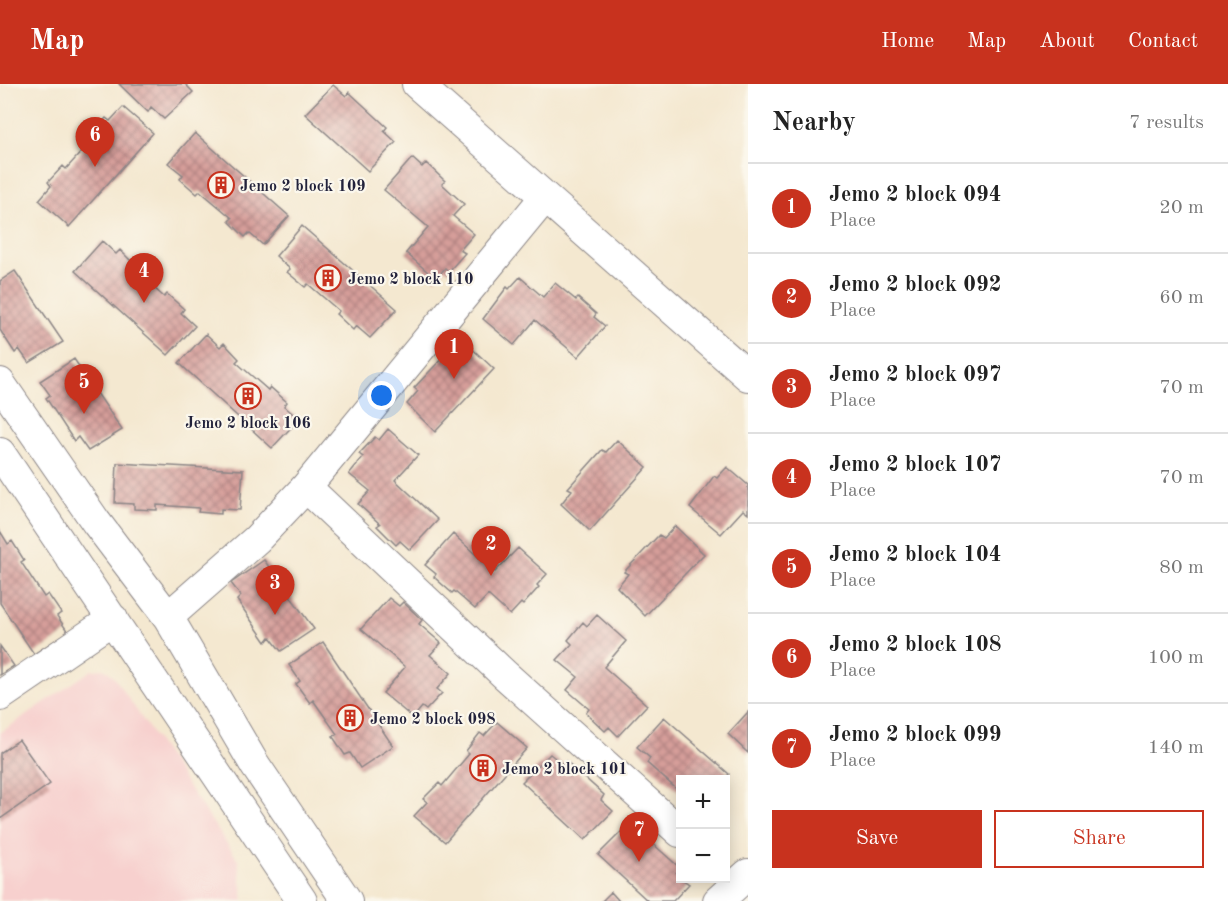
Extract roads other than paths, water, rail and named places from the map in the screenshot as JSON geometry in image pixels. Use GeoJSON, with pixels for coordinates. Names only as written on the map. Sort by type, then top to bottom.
{"type":"FeatureCollection","features":[{"type":"Feature","properties":{"kind":"street"},"geometry":{"type":"LineString","coordinates":[[417,84],[748,376]]}},
{"type":"Feature","properties":{"kind":"street"},"geometry":{"type":"LineString","coordinates":[[168,617],[257,539],[306,487],[545,197]]}},
{"type":"Feature","properties":{"kind":"street"},"geometry":{"type":"LineString","coordinates":[[0,383],[96,522],[168,617],[255,765],[347,901]]}},
{"type":"Feature","properties":{"kind":"street"},"geometry":{"type":"LineString","coordinates":[[0,453],[302,901]]}},
{"type":"Feature","properties":{"kind":"street"},"geometry":{"type":"LineString","coordinates":[[306,487],[504,675],[678,829]]}},
{"type":"Feature","properties":{"kind":"street"},"geometry":{"type":"LineString","coordinates":[[0,696],[113,619]]}},
{"type":"Feature","properties":{"kind":"street"},"geometry":{"type":"LineString","coordinates":[[222,783],[255,765]]}},
{"type":"Feature","properties":{"kind":"place","name":"Jemo 2 block 108"},"geometry":{"type":"Point","coordinates":[95,167]}},
{"type":"Feature","properties":{"kind":"place","name":"Jemo 2 block 109"},"geometry":{"type":"Point","coordinates":[221,185]}},
{"type":"Feature","properties":{"kind":"place","name":"Jemo 2 block 110"},"geometry":{"type":"Point","coordinates":[328,278]}},
{"type":"Feature","properties":{"kind":"place","name":"Jemo 2 block 107"},"geometry":{"type":"Point","coordinates":[144,303]}},
{"type":"Feature","properties":{"kind":"place","name":"Jemo 2 block 094"},"geometry":{"type":"Point","coordinates":[454,379]}},
{"type":"Feature","properties":{"kind":"place","name":"Jemo 2 block 106"},"geometry":{"type":"Point","coordinates":[248,396]}},
{"type":"Feature","properties":{"kind":"place","name":"Jemo 2 block 104"},"geometry":{"type":"Point","coordinates":[84,414]}},
{"type":"Feature","properties":{"kind":"place","name":"Jemo 2 block 092"},"geometry":{"type":"Point","coordinates":[491,576]}},
{"type":"Feature","properties":{"kind":"place","name":"Jemo 2 block 097"},"geometry":{"type":"Point","coordinates":[275,615]}},
{"type":"Feature","properties":{"kind":"place","name":"Jemo 2 block 098"},"geometry":{"type":"Point","coordinates":[350,718]}},
{"type":"Feature","properties":{"kind":"place","name":"Jemo 2 block 101"},"geometry":{"type":"Point","coordinates":[483,768]}},
{"type":"Feature","properties":{"kind":"place","name":"Jemo 2 block 099"},"geometry":{"type":"Point","coordinates":[639,862]}}]}
